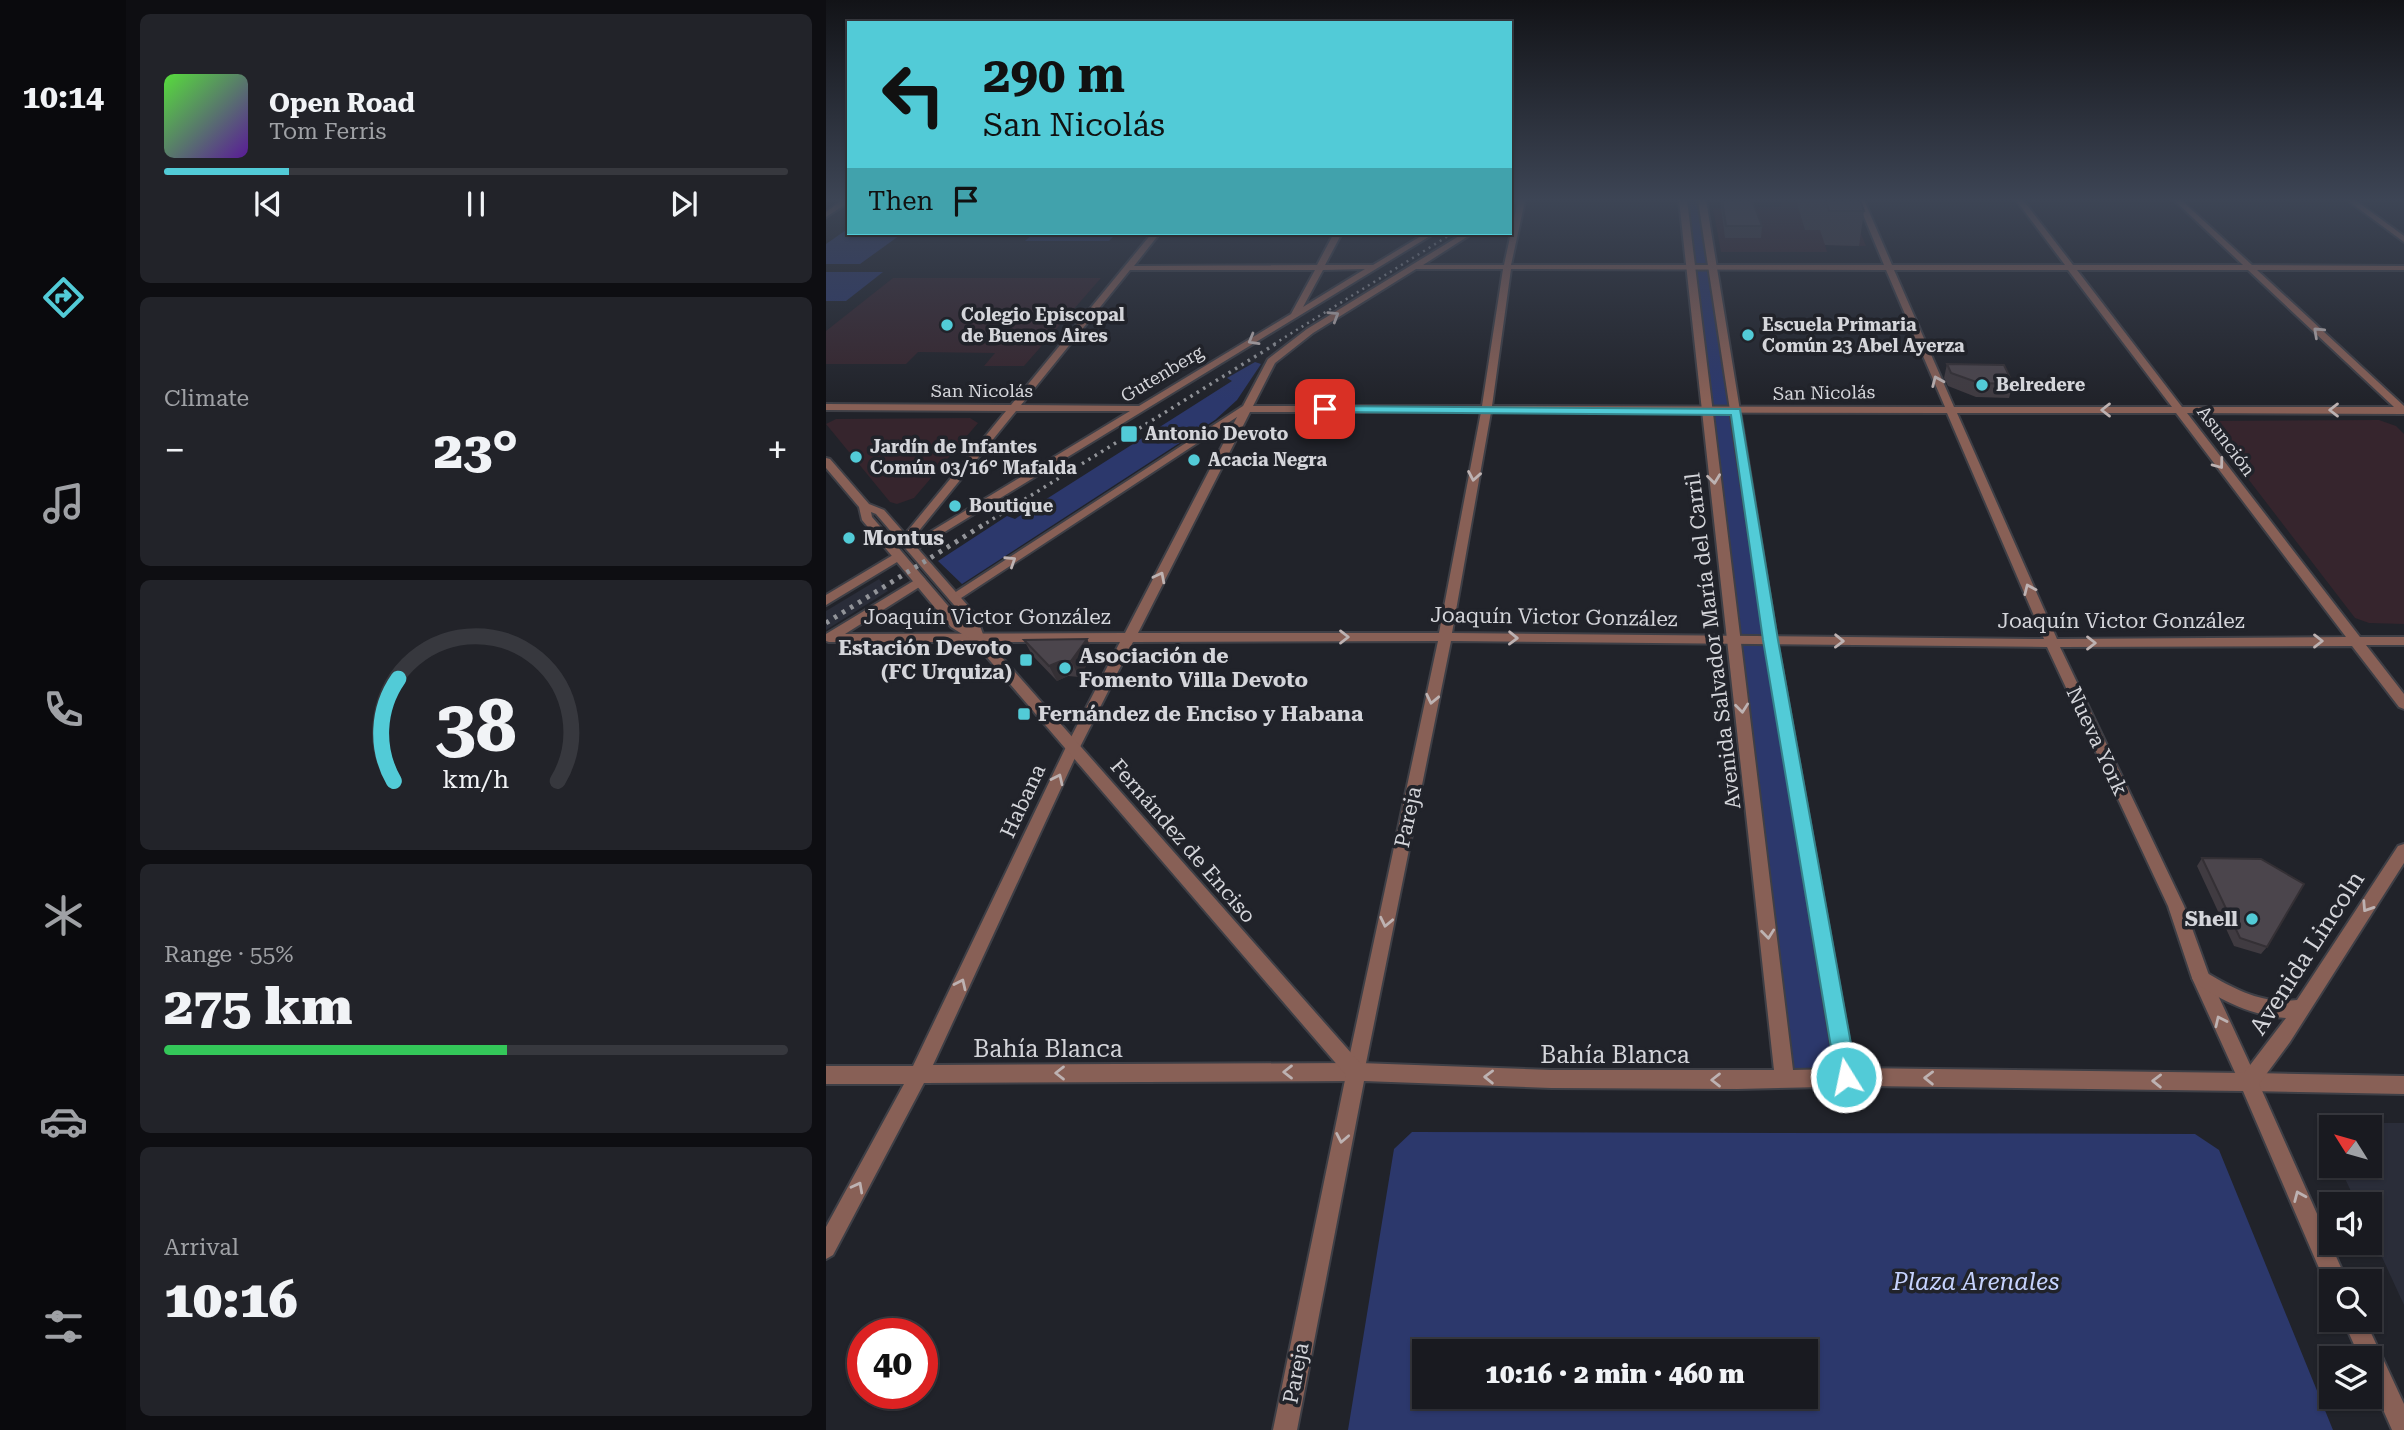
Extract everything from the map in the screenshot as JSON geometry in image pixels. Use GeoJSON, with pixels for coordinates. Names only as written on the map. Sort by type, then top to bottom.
{"type":"FeatureCollection","features":[{"type":"Feature","properties":{"kind":"street"},"geometry":{"type":"LineString","coordinates":[[1292,318],[1322,267]]}},
{"type":"Feature","properties":{"kind":"street"},"geometry":{"type":"LineString","coordinates":[[908,545],[1010,408],[1127,268],[1375,267]]}},
{"type":"Feature","properties":{"kind":"street","name":"Gutenberg"},"geometry":{"type":"LineString","coordinates":[[908,545],[1375,267]]}},
{"type":"Feature","properties":{"kind":"street"},"geometry":{"type":"LineString","coordinates":[[1412,267],[2404,268]]}},
{"type":"Feature","properties":{"kind":"street","name":"Habana"},"geometry":{"type":"LineString","coordinates":[[826,1248],[919,1074],[1073,747],[1274,357],[1412,267]]}},
{"type":"Feature","properties":{"kind":"street","name":"Pareja"},"geometry":{"type":"LineString","coordinates":[[1285,1430],[1445,637],[1486,408],[1507,267]]}},
{"type":"Feature","properties":{"kind":"street","name":"Asunción"},"geometry":{"type":"LineString","coordinates":[[2071,267],[2404,704]]}},
{"type":"Feature","properties":{"kind":"street","name":"Avenida Salvador María del Carril"},"geometry":{"type":"LineString","coordinates":[[1692,268],[1706,411],[1735,640],[1784,1077]]}},
{"type":"Feature","properties":{"kind":"street"},"geometry":{"type":"LineString","coordinates":[[1713,268],[1770,640],[1846,1077]]}},
{"type":"Feature","properties":{"kind":"street","name":"Nueva York"},"geometry":{"type":"LineString","coordinates":[[1887,268],[2053,643],[2176,906],[2201,978],[2331,1269]]}},
{"type":"Feature","properties":{"kind":"street"},"geometry":{"type":"LineString","coordinates":[[2248,268],[2403,410]]}},
{"type":"Feature","properties":{"kind":"street","name":"San Nicolás"},"geometry":{"type":"LineString","coordinates":[[826,407],[1139,408]]}},
{"type":"Feature","properties":{"kind":"street"},"geometry":{"type":"LineString","coordinates":[[954,597],[1245,409]]}},
{"type":"Feature","properties":{"kind":"street","name":"San Nicolás"},"geometry":{"type":"LineString","coordinates":[[1245,409],[2403,410]]}},
{"type":"Feature","properties":{"kind":"street","name":"Fernández de Enciso"},"geometry":{"type":"LineString","coordinates":[[826,461],[865,506],[880,512],[954,597],[972,618],[978,638]]}},
{"type":"Feature","properties":{"kind":"street","name":"Fernández de Enciso"},"geometry":{"type":"LineString","coordinates":[[865,506],[866,518],[956,624],[978,638],[1356,1072]]}},
{"type":"Feature","properties":{"kind":"street"},"geometry":{"type":"LineString","coordinates":[[826,601],[898,556]]}},
{"type":"Feature","properties":{"kind":"street"},"geometry":{"type":"LineString","coordinates":[[828,639],[920,581]]}},
{"type":"Feature","properties":{"kind":"street","name":"Joaquín Victor González"},"geometry":{"type":"LineString","coordinates":[[828,639],[1445,637],[2053,643],[2404,641]]}},
{"type":"Feature","properties":{"kind":"street","name":"Avenida Lincoln"},"geometry":{"type":"LineString","coordinates":[[2249,1082],[2302,1008],[2404,850]]}},
{"type":"Feature","properties":{"kind":"street"},"geometry":{"type":"LineString","coordinates":[[2201,978],[2252,1006],[2276,1010],[2302,1008]]}},
{"type":"Feature","properties":{"kind":"street","name":"Bahía Blanca"},"geometry":{"type":"LineString","coordinates":[[826,1074],[1356,1072],[1551,1079],[1737,1080],[1846,1077],[2404,1085]]}},
{"type":"Feature","properties":{"kind":"street"},"geometry":{"type":"LineString","coordinates":[[2359,1332],[2404,1430]]}},
{"type":"Feature","properties":{"kind":"shaded area","name":"Colegio Episcopal de Buenos Aires"},"geometry":{"type":"Polygon","coordinates":[[[893,278],[1101,278],[1024,366],[984,366],[995,353],[918,352],[906,364],[826,364],[826,331],[893,278]]]}},
{"type":"Feature","properties":{"kind":"shaded area"},"geometry":{"type":"Polygon","coordinates":[[[970,418],[978,423],[914,498],[897,504],[890,502],[826,424],[836,419],[970,418]]]}},
{"type":"Feature","properties":{"kind":"shaded area"},"geometry":{"type":"Polygon","coordinates":[[[2379,420],[2396,426],[2404,434],[2404,624],[2369,623],[2355,618],[2209,428],[2213,421],[2379,420]]]}},
{"type":"Feature","properties":{"kind":"shaded area"},"geometry":{"type":"Polygon","coordinates":[[[879,579],[888,591],[826,630],[826,611],[879,579]]]}},
{"type":"Feature","properties":{"kind":"shaded area"},"geometry":{"type":"Polygon","coordinates":[[[2382,1123],[2404,1123],[2404,1305],[2381,1255],[2382,1192],[2351,1192],[2345,1178],[2382,1178],[2382,1123]]]}},
{"type":"Feature","properties":{"kind":"green space"},"geometry":{"type":"Polygon","coordinates":[[[1691,267],[1713,267],[1846,1077],[1784,1077],[1691,267]]]}},
{"type":"Feature","properties":{"kind":"green space"},"geometry":{"type":"Polygon","coordinates":[[[826,272],[883,272],[846,301],[826,301],[826,272]]]}},
{"type":"Feature","properties":{"kind":"green space"},"geometry":{"type":"Polygon","coordinates":[[[1255,362],[1261,364],[1237,400],[1215,420],[962,584],[938,561],[1007,516],[1015,519],[1232,381],[1227,378],[1255,362]]]}},
{"type":"Feature","properties":{"kind":"green space","name":"Plaza Arenales"},"geometry":{"type":"Polygon","coordinates":[[[1412,1132],[2195,1134],[2219,1150],[2319,1396],[2319,1409],[2324,1409],[2333,1430],[1348,1430],[1394,1149],[1412,1132]]]}},
{"type":"Feature","properties":{"kind":"building"},"geometry":{"type":"Polygon","coordinates":[[[1947,364],[2004,365],[2013,384],[1979,383],[1951,373],[1947,364]]]}},
{"type":"Feature","properties":{"kind":"building"},"geometry":{"type":"Polygon","coordinates":[[[1087,639],[1071,661],[1061,661],[1049,666],[1024,640],[1087,639]]]}},
{"type":"Feature","properties":{"kind":"building","name":"Shell"},"geometry":{"type":"Polygon","coordinates":[[[2202,858],[2261,859],[2304,884],[2267,947],[2240,938],[2202,858]]]}},
{"type":"Feature","properties":{"kind":"railway"},"geometry":{"type":"LineString","coordinates":[[1274,344],[1399,267]]}},
{"type":"Feature","properties":{"kind":"railway"},"geometry":{"type":"LineString","coordinates":[[980,527],[1277,343]]}},
{"type":"Feature","properties":{"kind":"railway"},"geometry":{"type":"LineString","coordinates":[[826,623],[983,525]]}},
{"type":"Feature","properties":{"kind":"place","name":"Colegio Episcopal de Buenos Aires"},"geometry":{"type":"Point","coordinates":[947,325]}},
{"type":"Feature","properties":{"kind":"place","name":"Escuela Primaria Común 23 Abel Ayerza"},"geometry":{"type":"Point","coordinates":[1748,335]}},
{"type":"Feature","properties":{"kind":"place","name":"Belredere"},"geometry":{"type":"Point","coordinates":[1982,385]}},
{"type":"Feature","properties":{"kind":"place","name":"Antonio Devoto"},"geometry":{"type":"Point","coordinates":[1129,434]}},
{"type":"Feature","properties":{"kind":"place","name":"Jardín de Infantes Común 03/16° Mafalda"},"geometry":{"type":"Point","coordinates":[856,457]}},
{"type":"Feature","properties":{"kind":"place","name":"Acacia Negra"},"geometry":{"type":"Point","coordinates":[1194,460]}},
{"type":"Feature","properties":{"kind":"place","name":"Boutique"},"geometry":{"type":"Point","coordinates":[955,506]}},
{"type":"Feature","properties":{"kind":"place","name":"Montus"},"geometry":{"type":"Point","coordinates":[849,538]}},
{"type":"Feature","properties":{"kind":"place","name":"Estación Devoto (FC Urquiza)"},"geometry":{"type":"Point","coordinates":[1026,660]}},
{"type":"Feature","properties":{"kind":"place","name":"Asociación de Fomento Villa Devoto"},"geometry":{"type":"Point","coordinates":[1065,668]}},
{"type":"Feature","properties":{"kind":"place","name":"Fernández de Enciso y Habana"},"geometry":{"type":"Point","coordinates":[1024,714]}},
{"type":"Feature","properties":{"kind":"place","name":"Shell"},"geometry":{"type":"Point","coordinates":[2252,919]}},
{"type":"Feature","properties":{"kind":"route"},"geometry":{"type":"LineString","coordinates":[[1325,409],[1736,411],[1770,640],[1846,1077]]}}]}
